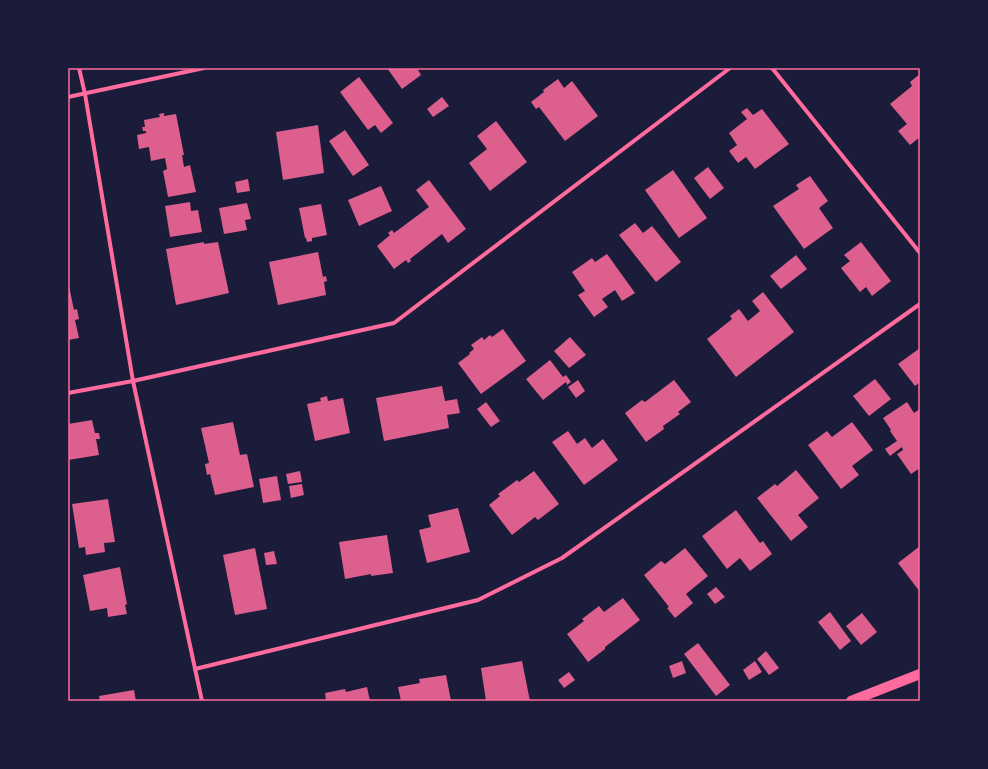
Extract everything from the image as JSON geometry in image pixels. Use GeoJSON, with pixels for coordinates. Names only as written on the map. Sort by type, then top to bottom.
{"type":"FeatureCollection","features":[{"type":"Feature","properties":{"kind":"main road"},"geometry":{"type":"LineString","coordinates":[[851,701],[920,674]]}},
{"type":"Feature","properties":{"kind":"street"},"geometry":{"type":"LineString","coordinates":[[79,68],[85,94],[133,381],[202,701]]}},
{"type":"Feature","properties":{"kind":"street"},"geometry":{"type":"LineString","coordinates":[[68,97],[204,68]]}},
{"type":"Feature","properties":{"kind":"street"},"geometry":{"type":"LineString","coordinates":[[68,393],[133,381],[394,323],[730,68]]}},
{"type":"Feature","properties":{"kind":"street"},"geometry":{"type":"LineString","coordinates":[[772,68],[920,253]]}},
{"type":"Feature","properties":{"kind":"street"},"geometry":{"type":"LineString","coordinates":[[195,669],[478,600],[562,558],[920,304]]}},
{"type":"Feature","properties":{"kind":"building"},"geometry":{"type":"Polygon","coordinates":[[[387,68],[417,68],[421,75],[402,89],[387,68]]]}},
{"type":"Feature","properties":{"kind":"building"},"geometry":{"type":"Polygon","coordinates":[[[920,74],[920,137],[910,145],[898,131],[907,124],[890,104],[912,86],[910,82],[920,74]]]}},
{"type":"Feature","properties":{"kind":"building"},"geometry":{"type":"Polygon","coordinates":[[[359,77],[393,123],[381,133],[375,125],[368,130],[340,92],[359,77]]]}},
{"type":"Feature","properties":{"kind":"building"},"geometry":{"type":"Polygon","coordinates":[[[558,79],[564,88],[572,81],[598,116],[565,141],[539,107],[536,109],[531,102],[544,92],[543,90],[558,79]]]}},
{"type":"Feature","properties":{"kind":"building"},"geometry":{"type":"Polygon","coordinates":[[[442,97],[449,106],[433,117],[427,109],[442,97]]]}},
{"type":"Feature","properties":{"kind":"building"},"geometry":{"type":"Polygon","coordinates":[[[747,108],[753,115],[762,109],[789,144],[755,169],[746,157],[738,163],[729,151],[737,145],[729,133],[747,119],[741,112],[747,108]]]}},
{"type":"Feature","properties":{"kind":"building"},"geometry":{"type":"Polygon","coordinates":[[[164,113],[164,116],[176,114],[184,155],[182,155],[184,167],[190,165],[196,192],[168,197],[163,171],[167,169],[165,158],[151,161],[149,147],[139,149],[137,135],[146,133],[146,131],[143,131],[142,127],[145,127],[144,120],[160,117],[159,114],[164,113]]]}},
{"type":"Feature","properties":{"kind":"building"},"geometry":{"type":"Polygon","coordinates":[[[496,121],[527,162],[490,191],[469,163],[487,149],[477,136],[496,121]]]}},
{"type":"Feature","properties":{"kind":"building"},"geometry":{"type":"Polygon","coordinates":[[[318,125],[324,173],[283,180],[276,132],[318,125]]]}},
{"type":"Feature","properties":{"kind":"building"},"geometry":{"type":"Polygon","coordinates":[[[345,130],[369,165],[353,176],[329,141],[345,130]]]}},
{"type":"Feature","properties":{"kind":"building"},"geometry":{"type":"Polygon","coordinates":[[[708,167],[724,188],[710,199],[694,178],[708,167]]]}},
{"type":"Feature","properties":{"kind":"building"},"geometry":{"type":"Polygon","coordinates":[[[673,170],[707,218],[679,238],[645,190],[673,170]]]}},
{"type":"Feature","properties":{"kind":"building"},"geometry":{"type":"Polygon","coordinates":[[[810,176],[828,201],[819,208],[833,228],[804,249],[773,206],[799,189],[796,185],[810,176]]]}},
{"type":"Feature","properties":{"kind":"building"},"geometry":{"type":"Polygon","coordinates":[[[248,179],[250,191],[237,193],[235,182],[248,179]]]}},
{"type":"Feature","properties":{"kind":"building"},"geometry":{"type":"Polygon","coordinates":[[[429,180],[466,229],[448,243],[442,234],[410,259],[411,261],[408,263],[406,260],[394,269],[377,246],[390,235],[388,233],[392,230],[394,233],[429,207],[416,190],[429,180]]]}},
{"type":"Feature","properties":{"kind":"building"},"geometry":{"type":"Polygon","coordinates":[[[381,186],[392,211],[359,226],[348,200],[381,186]]]}},
{"type":"Feature","properties":{"kind":"building"},"geometry":{"type":"Polygon","coordinates":[[[190,202],[191,211],[198,210],[202,232],[170,237],[165,206],[190,202]]]}},
{"type":"Feature","properties":{"kind":"building"},"geometry":{"type":"Polygon","coordinates":[[[247,203],[251,219],[245,220],[247,230],[224,234],[219,208],[247,203]]]}},
{"type":"Feature","properties":{"kind":"building"},"geometry":{"type":"Polygon","coordinates":[[[321,204],[327,235],[312,238],[312,241],[307,242],[299,208],[321,204]]]}},
{"type":"Feature","properties":{"kind":"building"},"geometry":{"type":"Polygon","coordinates":[[[635,223],[643,233],[652,226],[681,262],[656,282],[619,235],[635,223]]]}},
{"type":"Feature","properties":{"kind":"building"},"geometry":{"type":"Polygon","coordinates":[[[204,242],[204,244],[218,242],[229,293],[176,305],[166,249],[204,242]]]}},
{"type":"Feature","properties":{"kind":"building"},"geometry":{"type":"Polygon","coordinates":[[[861,242],[891,281],[872,296],[866,287],[860,292],[841,268],[850,261],[844,255],[861,242]]]}},
{"type":"Feature","properties":{"kind":"building"},"geometry":{"type":"Polygon","coordinates":[[[318,252],[323,277],[326,276],[327,281],[324,282],[326,295],[278,305],[269,262],[318,252]]]}},
{"type":"Feature","properties":{"kind":"building"},"geometry":{"type":"Polygon","coordinates":[[[607,254],[635,293],[622,301],[615,290],[602,299],[608,307],[594,317],[578,295],[585,291],[572,272],[592,258],[595,262],[607,254]]]}},
{"type":"Feature","properties":{"kind":"building"},"geometry":{"type":"Polygon","coordinates":[[[796,255],[807,269],[781,289],[770,276],[796,255]]]}},
{"type":"Feature","properties":{"kind":"building"},"geometry":{"type":"Polygon","coordinates":[[[69,286],[74,310],[77,309],[79,319],[75,320],[79,338],[68,340],[69,286]]]}},
{"type":"Feature","properties":{"kind":"building"},"geometry":{"type":"Polygon","coordinates":[[[763,292],[794,332],[736,377],[707,339],[732,319],[730,316],[739,309],[748,321],[760,311],[752,301],[763,292]]]}},
{"type":"Feature","properties":{"kind":"building"},"geometry":{"type":"Polygon","coordinates":[[[503,329],[526,361],[481,394],[458,363],[474,349],[471,345],[482,337],[484,340],[490,335],[492,337],[503,329]]]}},
{"type":"Feature","properties":{"kind":"building"},"geometry":{"type":"Polygon","coordinates":[[[570,337],[586,355],[569,368],[554,351],[570,337]]]}},
{"type":"Feature","properties":{"kind":"building"},"geometry":{"type":"Polygon","coordinates":[[[920,348],[920,382],[915,386],[898,364],[920,348]]]}},
{"type":"Feature","properties":{"kind":"building"},"geometry":{"type":"Polygon","coordinates":[[[550,360],[563,377],[566,375],[571,382],[567,385],[566,382],[543,400],[526,379],[550,360]]]}},
{"type":"Feature","properties":{"kind":"building"},"geometry":{"type":"Polygon","coordinates":[[[875,379],[891,399],[869,416],[853,396],[875,379]]]}},
{"type":"Feature","properties":{"kind":"building"},"geometry":{"type":"Polygon","coordinates":[[[578,380],[585,391],[576,398],[568,387],[578,380]]]}},
{"type":"Feature","properties":{"kind":"building"},"geometry":{"type":"Polygon","coordinates":[[[674,380],[691,402],[678,412],[680,414],[663,426],[664,429],[646,442],[625,413],[642,400],[645,402],[674,380]]]}},
{"type":"Feature","properties":{"kind":"building"},"geometry":{"type":"Polygon","coordinates":[[[442,386],[445,401],[457,399],[460,413],[447,415],[449,428],[384,441],[376,398],[442,386]]]}},
{"type":"Feature","properties":{"kind":"building"},"geometry":{"type":"Polygon","coordinates":[[[327,396],[328,401],[343,398],[350,433],[315,441],[307,404],[321,401],[320,398],[327,396]]]}},
{"type":"Feature","properties":{"kind":"building"},"geometry":{"type":"Polygon","coordinates":[[[486,402],[500,421],[491,427],[477,409],[486,402]]]}},
{"type":"Feature","properties":{"kind":"building"},"geometry":{"type":"Polygon","coordinates":[[[907,402],[914,413],[920,409],[920,468],[911,474],[897,454],[903,450],[902,447],[890,456],[885,449],[897,441],[883,418],[907,402]]]}},
{"type":"Feature","properties":{"kind":"building"},"geometry":{"type":"Polygon","coordinates":[[[92,420],[95,433],[99,433],[100,439],[96,439],[99,455],[68,460],[68,424],[92,420]]]}},
{"type":"Feature","properties":{"kind":"building"},"geometry":{"type":"Polygon","coordinates":[[[233,422],[240,455],[247,454],[254,487],[215,495],[210,474],[207,475],[205,464],[209,463],[201,428],[233,422]]]}},
{"type":"Feature","properties":{"kind":"building"},"geometry":{"type":"Polygon","coordinates":[[[852,422],[873,450],[852,466],[859,475],[841,489],[808,445],[827,431],[832,437],[852,422]]]}},
{"type":"Feature","properties":{"kind":"building"},"geometry":{"type":"Polygon","coordinates":[[[568,431],[577,444],[585,438],[592,448],[603,439],[618,460],[584,485],[552,442],[568,431]]]}},
{"type":"Feature","properties":{"kind":"building"},"geometry":{"type":"Polygon","coordinates":[[[796,470],[819,498],[798,515],[808,527],[791,541],[757,498],[775,484],[777,486],[796,470]]]}},
{"type":"Feature","properties":{"kind":"building"},"geometry":{"type":"Polygon","coordinates":[[[300,471],[302,482],[288,484],[286,474],[300,471]]]}},
{"type":"Feature","properties":{"kind":"building"},"geometry":{"type":"Polygon","coordinates":[[[534,471],[559,504],[538,520],[535,517],[512,535],[489,505],[500,496],[498,494],[517,480],[519,482],[534,471]]]}},
{"type":"Feature","properties":{"kind":"building"},"geometry":{"type":"Polygon","coordinates":[[[277,476],[281,500],[263,503],[259,479],[277,476]]]}},
{"type":"Feature","properties":{"kind":"building"},"geometry":{"type":"Polygon","coordinates":[[[302,484],[304,495],[291,498],[289,486],[302,484]]]}},
{"type":"Feature","properties":{"kind":"building"},"geometry":{"type":"Polygon","coordinates":[[[108,499],[115,542],[104,543],[105,552],[86,555],[85,547],[79,548],[72,504],[108,499]]]}},
{"type":"Feature","properties":{"kind":"building"},"geometry":{"type":"Polygon","coordinates":[[[458,508],[470,552],[427,563],[419,530],[431,527],[428,515],[458,508]]]}},
{"type":"Feature","properties":{"kind":"building"},"geometry":{"type":"Polygon","coordinates":[[[736,510],[760,543],[763,541],[772,554],[750,571],[740,558],[727,569],[702,536],[736,510]]]}},
{"type":"Feature","properties":{"kind":"building"},"geometry":{"type":"Polygon","coordinates":[[[387,535],[393,573],[371,576],[371,574],[345,579],[339,542],[387,535]]]}},
{"type":"Feature","properties":{"kind":"building"},"geometry":{"type":"Polygon","coordinates":[[[920,546],[920,592],[898,563],[920,546]]]}},
{"type":"Feature","properties":{"kind":"building"},"geometry":{"type":"Polygon","coordinates":[[[255,548],[267,609],[235,615],[223,555],[255,548]]]}},
{"type":"Feature","properties":{"kind":"building"},"geometry":{"type":"Polygon","coordinates":[[[685,548],[708,576],[686,594],[693,603],[675,618],[667,608],[669,607],[644,575],[661,561],[665,564],[685,548]]]}},
{"type":"Feature","properties":{"kind":"building"},"geometry":{"type":"Polygon","coordinates":[[[274,551],[277,564],[266,565],[264,553],[274,551]]]}},
{"type":"Feature","properties":{"kind":"building"},"geometry":{"type":"Polygon","coordinates":[[[120,567],[127,604],[125,605],[127,614],[108,617],[107,608],[90,611],[83,575],[120,567]]]}},
{"type":"Feature","properties":{"kind":"building"},"geometry":{"type":"Polygon","coordinates":[[[716,587],[725,597],[715,604],[707,594],[716,587]]]}},
{"type":"Feature","properties":{"kind":"building"},"geometry":{"type":"Polygon","coordinates":[[[623,598],[640,620],[588,662],[567,634],[584,621],[582,619],[599,606],[604,612],[623,598]]]}},
{"type":"Feature","properties":{"kind":"building"},"geometry":{"type":"Polygon","coordinates":[[[830,612],[851,641],[840,650],[818,622],[830,612]]]}},
{"type":"Feature","properties":{"kind":"building"},"geometry":{"type":"Polygon","coordinates":[[[862,613],[877,632],[861,645],[846,626],[862,613]]]}},
{"type":"Feature","properties":{"kind":"building"},"geometry":{"type":"Polygon","coordinates":[[[698,643],[730,685],[716,696],[684,654],[698,643]]]}},
{"type":"Feature","properties":{"kind":"building"},"geometry":{"type":"Polygon","coordinates":[[[766,651],[779,668],[769,675],[757,659],[766,651]]]}},
{"type":"Feature","properties":{"kind":"building"},"geometry":{"type":"Polygon","coordinates":[[[522,661],[530,701],[486,701],[481,668],[522,661]]]}},
{"type":"Feature","properties":{"kind":"building"},"geometry":{"type":"Polygon","coordinates":[[[682,661],[686,673],[673,678],[669,666],[682,661]]]}},
{"type":"Feature","properties":{"kind":"building"},"geometry":{"type":"Polygon","coordinates":[[[755,661],[762,672],[749,680],[743,670],[755,661]]]}},
{"type":"Feature","properties":{"kind":"building"},"geometry":{"type":"Polygon","coordinates":[[[569,672],[575,680],[564,688],[558,680],[569,672]]]}},
{"type":"Feature","properties":{"kind":"building"},"geometry":{"type":"Polygon","coordinates":[[[446,675],[451,701],[401,701],[398,687],[420,683],[419,679],[446,675]]]}},
{"type":"Feature","properties":{"kind":"building"},"geometry":{"type":"Polygon","coordinates":[[[367,687],[370,701],[326,701],[325,693],[345,689],[346,692],[367,687]]]}},
{"type":"Feature","properties":{"kind":"building"},"geometry":{"type":"Polygon","coordinates":[[[134,690],[136,701],[100,701],[99,696],[134,690]]]}}]}
